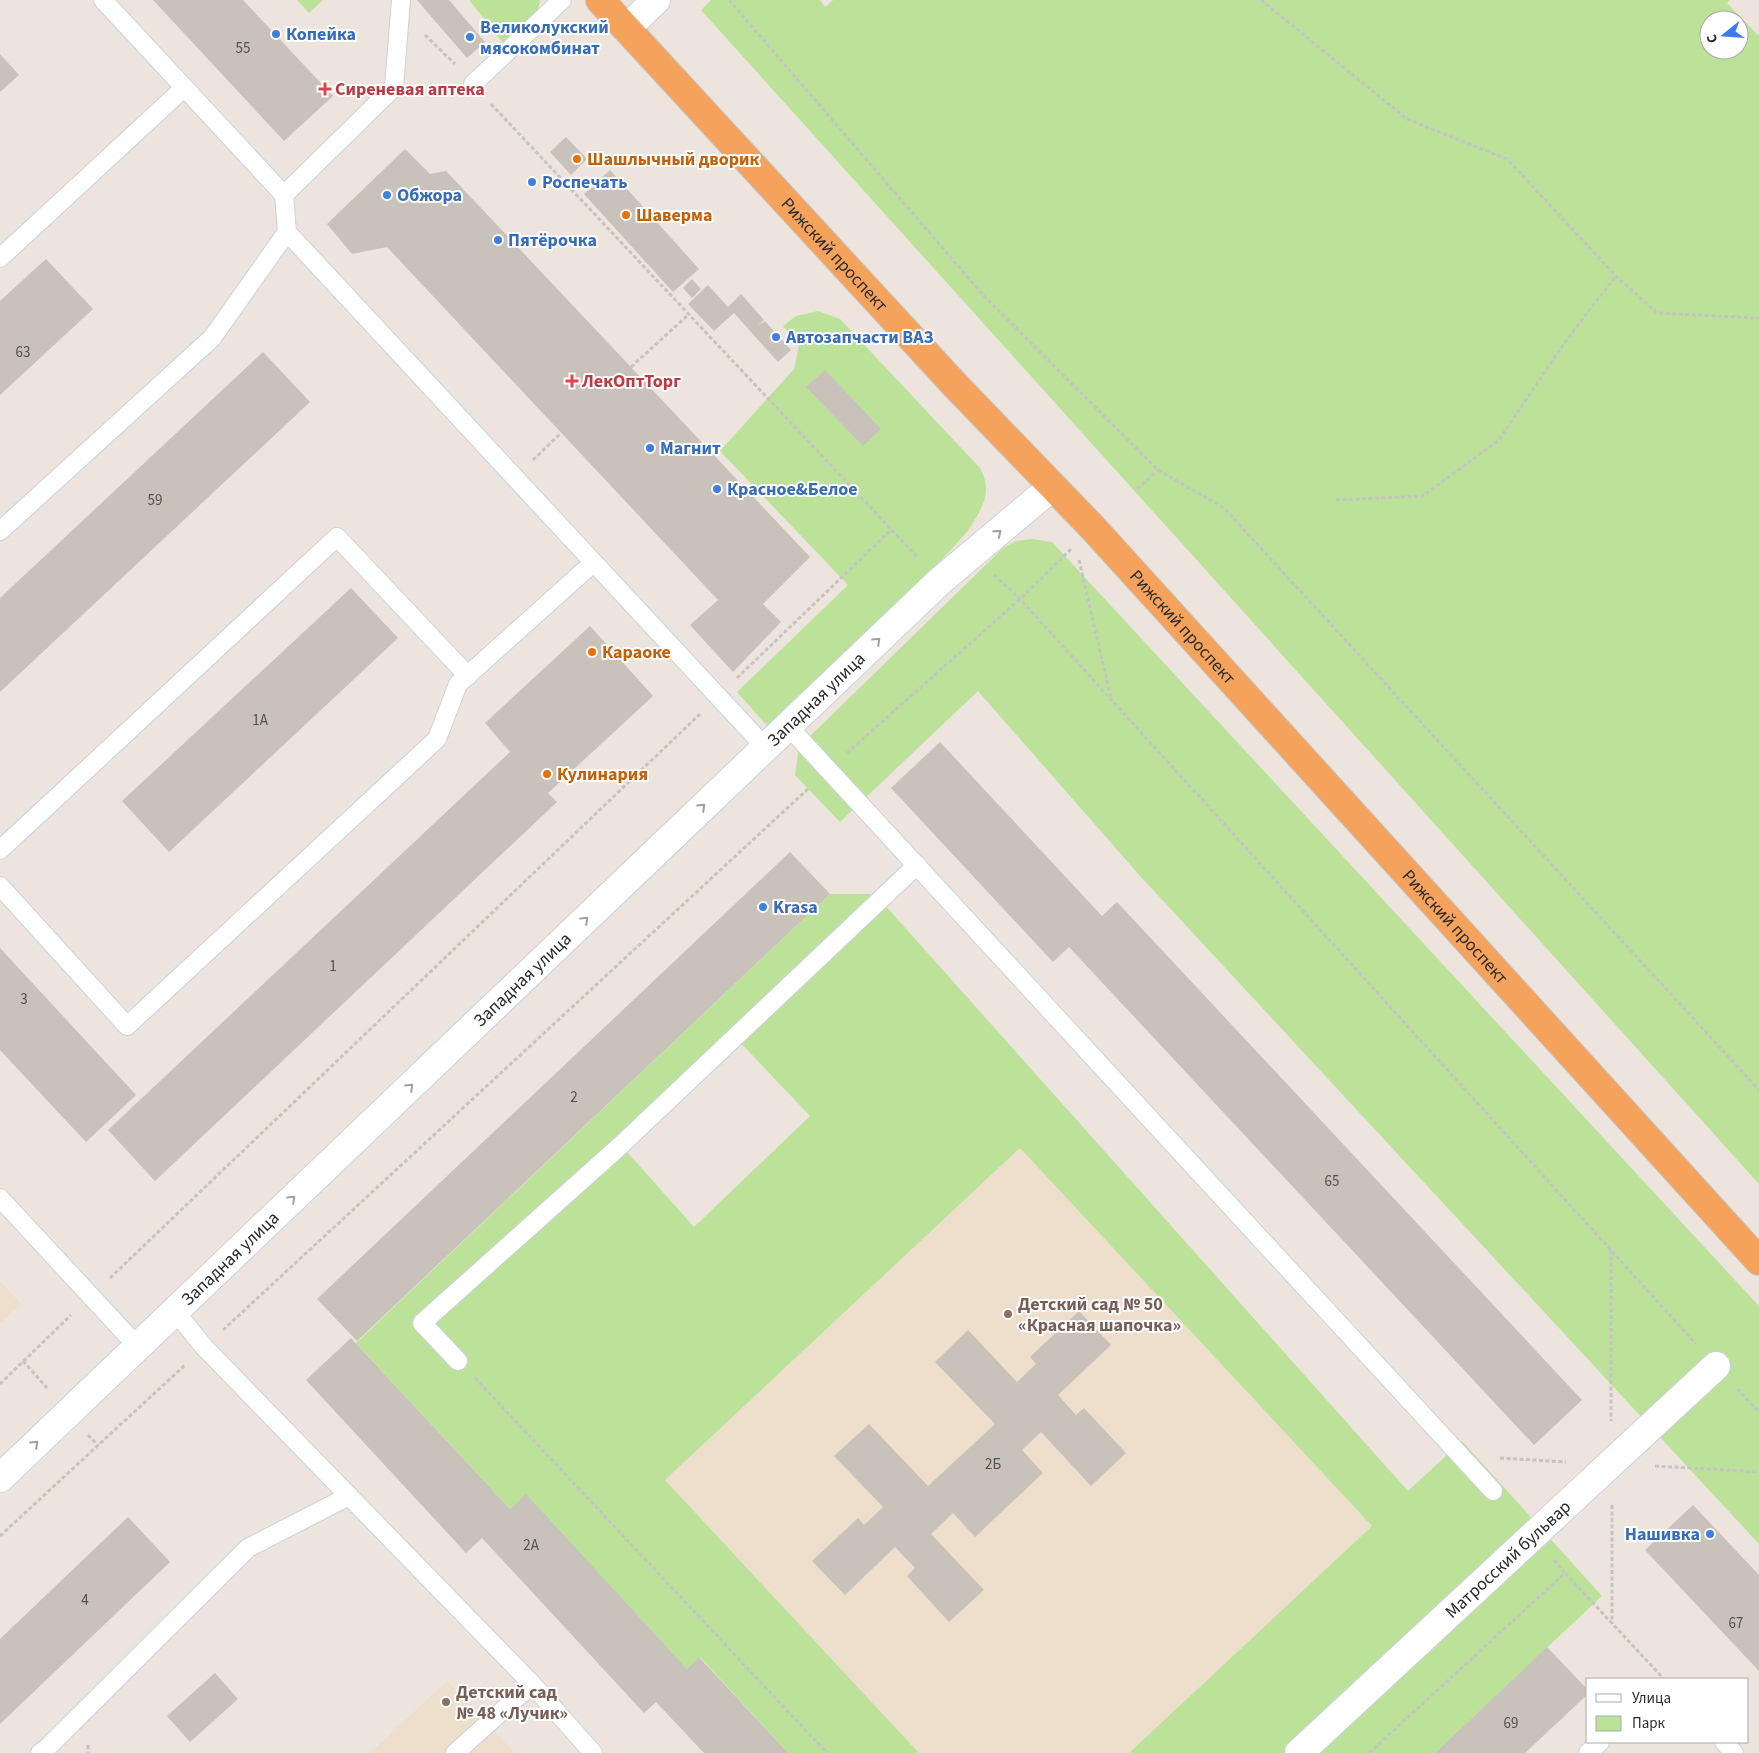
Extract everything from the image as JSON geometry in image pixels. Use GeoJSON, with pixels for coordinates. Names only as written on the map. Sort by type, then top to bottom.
{"type":"FeatureCollection","features":[{"type":"Feature","properties":{"kind":"highway","name":"Рижский проспект"},"geometry":{"type":"LineString","coordinates":[[600,0],[954,384],[1112,550],[1759,1261]]}},
{"type":"Feature","properties":{"kind":"street"},"geometry":{"type":"LineString","coordinates":[[627,28],[656,0]]}},
{"type":"Feature","properties":{"kind":"street","name":"Западная улица"},"geometry":{"type":"LineString","coordinates":[[0,1478],[940,581],[1052,487]]}},
{"type":"Feature","properties":{"kind":"street","name":"Матросский бульвар"},"geometry":{"type":"LineString","coordinates":[[1299,1753],[1716,1366]]}},
{"type":"Feature","properties":{"kind":"lane"},"geometry":{"type":"LineString","coordinates":[[103,0],[284,194],[287,232],[765,747]]}},
{"type":"Feature","properties":{"kind":"lane"},"geometry":{"type":"LineString","coordinates":[[284,194],[394,87],[400,0]]}},
{"type":"Feature","properties":{"kind":"lane"},"geometry":{"type":"LineString","coordinates":[[473,84],[562,0]]}},
{"type":"Feature","properties":{"kind":"lane"},"geometry":{"type":"LineString","coordinates":[[0,258],[184,88]]}},
{"type":"Feature","properties":{"kind":"lane"},"geometry":{"type":"LineString","coordinates":[[0,531],[212,338],[287,232]]}},
{"type":"Feature","properties":{"kind":"lane"},"geometry":{"type":"LineString","coordinates":[[0,850],[337,537],[468,676]]}},
{"type":"Feature","properties":{"kind":"lane"},"geometry":{"type":"LineString","coordinates":[[0,886],[127,1026],[437,739],[458,684],[593,562]]}},
{"type":"Feature","properties":{"kind":"lane"},"geometry":{"type":"LineString","coordinates":[[788,726],[827,771],[917,864],[1493,1491]]}},
{"type":"Feature","properties":{"kind":"lane"},"geometry":{"type":"LineString","coordinates":[[458,1361],[422,1323],[621,1145],[917,864]]}},
{"type":"Feature","properties":{"kind":"lane"},"geometry":{"type":"LineString","coordinates":[[0,1198],[138,1346]]}},
{"type":"Feature","properties":{"kind":"lane"},"geometry":{"type":"LineString","coordinates":[[175,1311],[204,1348],[532,1684],[593,1753]]}},
{"type":"Feature","properties":{"kind":"lane"},"geometry":{"type":"LineString","coordinates":[[40,1753],[248,1548],[349,1496]]}},
{"type":"Feature","properties":{"kind":"lane"},"geometry":{"type":"LineString","coordinates":[[455,1753],[532,1684]]}},
{"type":"Feature","properties":{"kind":"lane"},"geometry":{"type":"LineString","coordinates":[[1588,1753],[1599,1743]]}},
{"type":"Feature","properties":{"kind":"lane"},"geometry":{"type":"LineString","coordinates":[[1725,1743],[1734,1753]]}},
{"type":"Feature","properties":{"kind":"path"},"geometry":{"type":"LineString","coordinates":[[729,0],[983,295],[1158,470],[1224,508],[1759,1090]]}},
{"type":"Feature","properties":{"kind":"path"},"geometry":{"type":"LineString","coordinates":[[1261,0],[1407,119],[1508,159],[1616,276],[1657,313],[1759,318]]}},
{"type":"Feature","properties":{"kind":"path"},"geometry":{"type":"LineString","coordinates":[[435,44],[450,59]]}},
{"type":"Feature","properties":{"kind":"path"},"geometry":{"type":"LineString","coordinates":[[473,84],[940,581]]}},
{"type":"Feature","properties":{"kind":"path"},"geometry":{"type":"LineString","coordinates":[[1336,500],[1423,496],[1499,440],[1565,342],[1616,276]]}},
{"type":"Feature","properties":{"kind":"path"},"geometry":{"type":"LineString","coordinates":[[631,367],[689,314]]}},
{"type":"Feature","properties":{"kind":"path"},"geometry":{"type":"LineString","coordinates":[[515,478],[561,433]]}},
{"type":"Feature","properties":{"kind":"path"},"geometry":{"type":"LineString","coordinates":[[1137,489],[1158,470]]}},
{"type":"Feature","properties":{"kind":"path"},"geometry":{"type":"LineString","coordinates":[[0,1384],[891,530]]}},
{"type":"Feature","properties":{"kind":"path"},"geometry":{"type":"LineString","coordinates":[[0,1536],[827,771],[1020,598],[1075,545],[1111,698]]}},
{"type":"Feature","properties":{"kind":"path"},"geometry":{"type":"LineString","coordinates":[[990,572],[1020,598],[1759,1412]]}},
{"type":"Feature","properties":{"kind":"path"},"geometry":{"type":"LineString","coordinates":[[23,1361],[48,1389]]}},
{"type":"Feature","properties":{"kind":"path"},"geometry":{"type":"LineString","coordinates":[[458,1361],[827,1753]]}},
{"type":"Feature","properties":{"kind":"path"},"geometry":{"type":"LineString","coordinates":[[1369,1753],[1565,1573],[1663,1678]]}},
{"type":"Feature","properties":{"kind":"shaded area","name":"Детский сад № 50 «Красная шапочка»"},"geometry":{"type":"Polygon","coordinates":[[[1020,1148],[1372,1526],[1129,1753],[919,1753],[665,1480],[1020,1148]]]}},
{"type":"Feature","properties":{"kind":"shaded area"},"geometry":{"type":"Polygon","coordinates":[[[0,1281],[21,1304],[0,1323],[0,1281]]]}},
{"type":"Feature","properties":{"kind":"shaded area","name":"Детский сад № 48 «Лучик»"},"geometry":{"type":"Polygon","coordinates":[[[447,1681],[515,1753],[370,1753],[447,1681]]]}},
{"type":"Feature","properties":{"kind":"green space"},"geometry":{"type":"Polygon","coordinates":[[[297,0],[323,0],[309,13],[297,0]]]}},
{"type":"Feature","properties":{"kind":"green space"},"geometry":{"type":"Polygon","coordinates":[[[469,0],[540,0],[538,11],[504,44],[469,0]]]}},
{"type":"Feature","properties":{"kind":"green space"},"geometry":{"type":"Polygon","coordinates":[[[711,0],[820,0],[825,7],[833,0],[1730,0],[1727,3],[1734,10],[1699,10],[1699,60],[1749,60],[1749,26],[1759,36],[1759,1184],[701,10],[711,0]]]}},
{"type":"Feature","properties":{"kind":"green space"},"geometry":{"type":"Polygon","coordinates":[[[818,311],[840,319],[980,468],[984,477],[986,494],[981,509],[967,532],[778,738],[737,692],[848,585],[720,451],[794,369],[799,345],[783,326],[796,316],[818,311]]]}},
{"type":"Feature","properties":{"kind":"green space"},"geometry":{"type":"Polygon","coordinates":[[[1032,539],[1052,542],[1759,1306],[1759,1544],[1141,877],[978,691],[840,822],[795,775],[799,747],[1003,548],[1016,541],[1032,539]]]}},
{"type":"Feature","properties":{"kind":"green space"},"geometry":{"type":"Polygon","coordinates":[[[830,894],[875,894],[1408,1491],[1462,1441],[1602,1596],[1435,1753],[1129,1753],[1372,1526],[1020,1148],[665,1480],[919,1753],[788,1753],[700,1657],[687,1669],[526,1495],[510,1509],[356,1343],[830,894]],[[735,1037],[621,1145],[694,1227],[810,1116],[735,1037]]]}},
{"type":"Feature","properties":{"kind":"building"},"geometry":{"type":"Polygon","coordinates":[[[153,0],[243,0],[333,96],[284,141],[153,0]]]}},
{"type":"Feature","properties":{"kind":"building"},"geometry":{"type":"Polygon","coordinates":[[[417,0],[449,0],[485,42],[467,58],[417,0]]]}},
{"type":"Feature","properties":{"kind":"building"},"geometry":{"type":"Polygon","coordinates":[[[0,54],[19,75],[0,92],[0,54]]]}},
{"type":"Feature","properties":{"kind":"building"},"geometry":{"type":"Polygon","coordinates":[[[566,137],[587,159],[571,175],[550,152],[566,137]]]}},
{"type":"Feature","properties":{"kind":"building"},"geometry":{"type":"Polygon","coordinates":[[[405,149],[430,174],[446,171],[810,557],[763,604],[781,622],[733,672],[690,625],[718,600],[387,247],[352,254],[327,224],[405,149]]]}},
{"type":"Feature","properties":{"kind":"building"},"geometry":{"type":"Polygon","coordinates":[[[610,170],[699,269],[673,292],[584,194],[610,170]]]}},
{"type":"Feature","properties":{"kind":"building"},"geometry":{"type":"Polygon","coordinates":[[[46,259],[93,309],[0,395],[0,301],[46,259]]]}},
{"type":"Feature","properties":{"kind":"building"},"geometry":{"type":"Polygon","coordinates":[[[692,279],[701,289],[692,298],[683,288],[692,279]]]}},
{"type":"Feature","properties":{"kind":"building"},"geometry":{"type":"Polygon","coordinates":[[[708,285],[728,307],[741,294],[764,320],[757,326],[765,321],[791,350],[778,362],[734,313],[714,331],[688,304],[708,285]]]}},
{"type":"Feature","properties":{"kind":"building"},"geometry":{"type":"Polygon","coordinates":[[[263,352],[310,402],[0,692],[0,598],[263,352]]]}},
{"type":"Feature","properties":{"kind":"building"},"geometry":{"type":"Polygon","coordinates":[[[825,370],[881,429],[863,446],[806,387],[825,370]]]}},
{"type":"Feature","properties":{"kind":"building"},"geometry":{"type":"Polygon","coordinates":[[[351,588],[398,638],[169,852],[122,801],[351,588]]]}},
{"type":"Feature","properties":{"kind":"building"},"geometry":{"type":"Polygon","coordinates":[[[590,626],[653,696],[548,793],[557,802],[155,1181],[108,1130],[510,752],[485,723],[590,626]]]}},
{"type":"Feature","properties":{"kind":"building"},"geometry":{"type":"Polygon","coordinates":[[[940,742],[1102,916],[1117,902],[1582,1400],[1534,1445],[1069,947],[1053,962],[891,788],[940,742]]]}},
{"type":"Feature","properties":{"kind":"building"},"geometry":{"type":"Polygon","coordinates":[[[790,852],[830,894],[357,1341],[317,1299],[790,852]]]}},
{"type":"Feature","properties":{"kind":"building"},"geometry":{"type":"Polygon","coordinates":[[[0,948],[136,1095],[86,1142],[0,1050],[0,948]]]}},
{"type":"Feature","properties":{"kind":"building"},"geometry":{"type":"Polygon","coordinates":[[[1079,1311],[1111,1345],[1058,1395],[1076,1415],[1084,1408],[1126,1453],[1091,1486],[1041,1432],[1022,1450],[1043,1473],[975,1537],[953,1513],[931,1534],[984,1590],[949,1622],[907,1576],[915,1568],[895,1547],[845,1595],[812,1561],[858,1518],[864,1525],[883,1507],[834,1456],[869,1424],[928,1486],[995,1424],[935,1362],[968,1330],[1017,1382],[1036,1364],[1030,1357],[1079,1311]]]}},
{"type":"Feature","properties":{"kind":"building"},"geometry":{"type":"Polygon","coordinates":[[[351,1338],[510,1509],[526,1494],[687,1669],[699,1657],[788,1753],[704,1753],[656,1702],[644,1713],[482,1538],[466,1553],[306,1380],[351,1338]]]}},
{"type":"Feature","properties":{"kind":"building"},"geometry":{"type":"Polygon","coordinates":[[[1693,1505],[1759,1575],[1759,1671],[1645,1550],[1693,1505]]]}},
{"type":"Feature","properties":{"kind":"building"},"geometry":{"type":"Polygon","coordinates":[[[128,1517],[170,1562],[0,1724],[0,1639],[128,1517]]]}},
{"type":"Feature","properties":{"kind":"building"},"geometry":{"type":"Polygon","coordinates":[[[1547,1647],[1586,1688],[1586,1696],[1525,1753],[1435,1753],[1547,1647]]]}},
{"type":"Feature","properties":{"kind":"building"},"geometry":{"type":"Polygon","coordinates":[[[215,1673],[238,1699],[190,1742],[167,1716],[215,1673]]]}},
{"type":"Feature","properties":{"kind":"place","name":"Копейка"},"geometry":{"type":"Point","coordinates":[276,34]}},
{"type":"Feature","properties":{"kind":"place","name":"Великолукский мясокомбинат"},"geometry":{"type":"Point","coordinates":[470,37]}},
{"type":"Feature","properties":{"kind":"place","name":"Сиреневая аптека"},"geometry":{"type":"Point","coordinates":[325,89]}},
{"type":"Feature","properties":{"kind":"place","name":"Шашлычный дворик"},"geometry":{"type":"Point","coordinates":[577,159]}},
{"type":"Feature","properties":{"kind":"place","name":"Роспечать"},"geometry":{"type":"Point","coordinates":[532,182]}},
{"type":"Feature","properties":{"kind":"place","name":"Обжора"},"geometry":{"type":"Point","coordinates":[387,195]}},
{"type":"Feature","properties":{"kind":"place","name":"Шаверма"},"geometry":{"type":"Point","coordinates":[626,215]}},
{"type":"Feature","properties":{"kind":"place","name":"Пятёрочка"},"geometry":{"type":"Point","coordinates":[498,240]}},
{"type":"Feature","properties":{"kind":"place","name":"Автозапчасти ВАЗ"},"geometry":{"type":"Point","coordinates":[776,337]}},
{"type":"Feature","properties":{"kind":"place","name":"ЛекОптТорг"},"geometry":{"type":"Point","coordinates":[572,381]}},
{"type":"Feature","properties":{"kind":"place","name":"Магнит"},"geometry":{"type":"Point","coordinates":[650,448]}},
{"type":"Feature","properties":{"kind":"place","name":"Красное&Белое"},"geometry":{"type":"Point","coordinates":[717,489]}},
{"type":"Feature","properties":{"kind":"place","name":"Караоке"},"geometry":{"type":"Point","coordinates":[592,652]}},
{"type":"Feature","properties":{"kind":"place","name":"Кулинария"},"geometry":{"type":"Point","coordinates":[547,774]}},
{"type":"Feature","properties":{"kind":"place","name":"Krasa"},"geometry":{"type":"Point","coordinates":[763,907]}},
{"type":"Feature","properties":{"kind":"place","name":"Детский сад № 50 «Красная шапочка»"},"geometry":{"type":"Point","coordinates":[1008,1314]}},
{"type":"Feature","properties":{"kind":"place","name":"Нашивка"},"geometry":{"type":"Point","coordinates":[1710,1534]}},
{"type":"Feature","properties":{"kind":"place","name":"Детский сад № 48 «Лучик»"},"geometry":{"type":"Point","coordinates":[446,1702]}}]}
